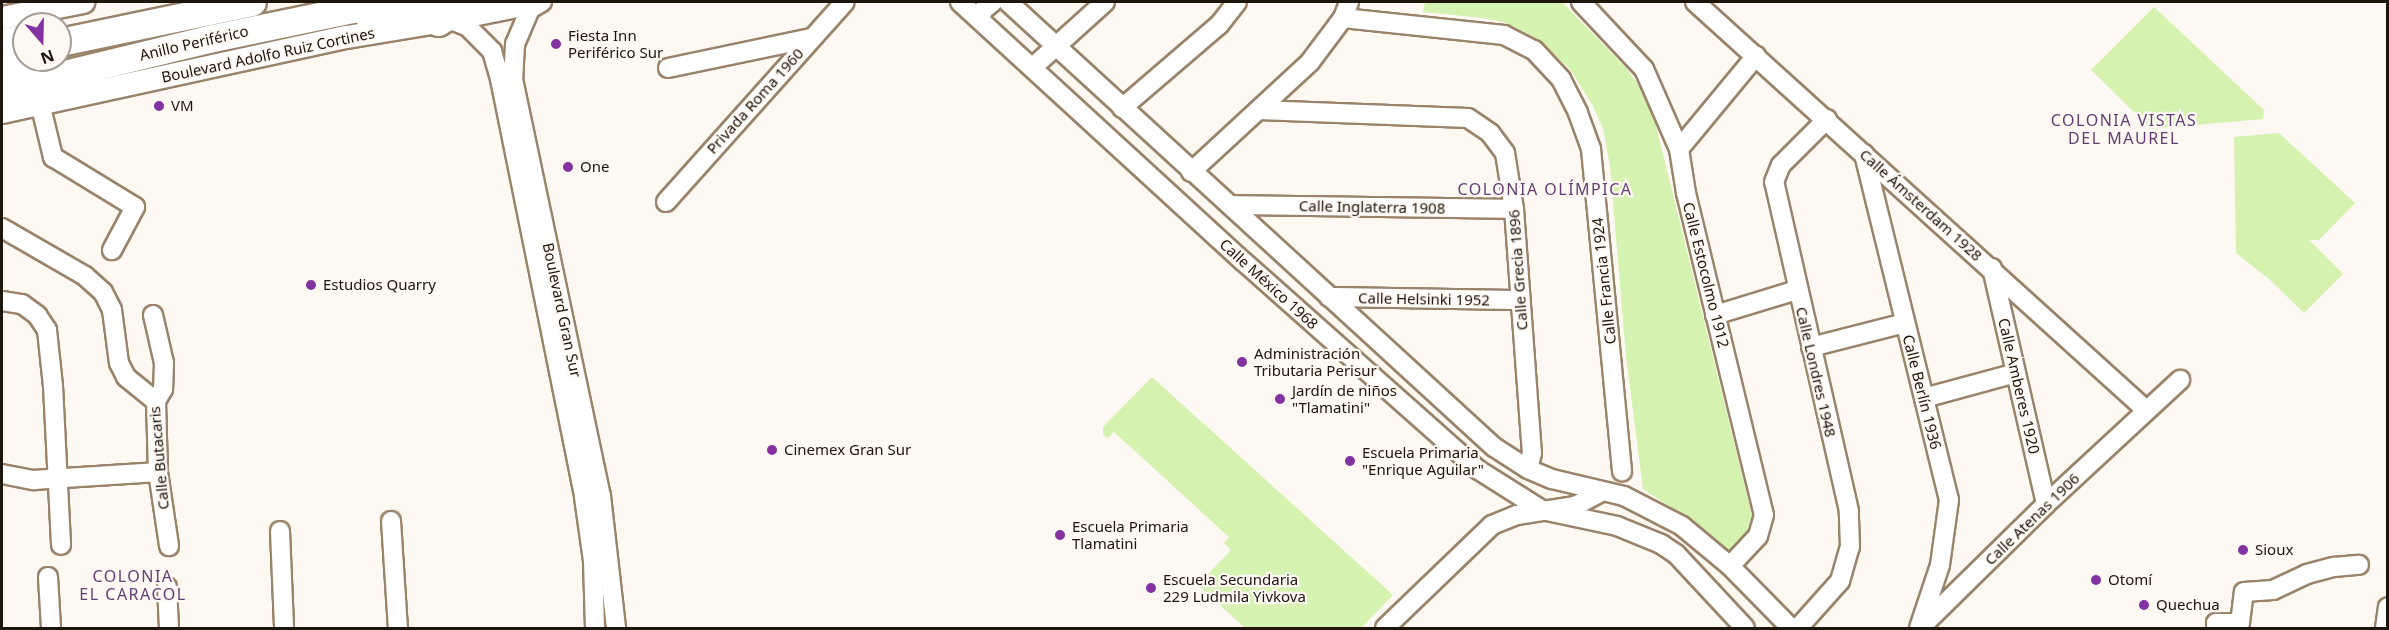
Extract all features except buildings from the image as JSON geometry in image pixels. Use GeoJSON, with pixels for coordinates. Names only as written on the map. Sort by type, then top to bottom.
{"type":"FeatureCollection","features":[{"type":"Feature","properties":{"kind":"highway"},"geometry":{"type":"LineString","coordinates":[[72,29],[207,2]]}},
{"type":"Feature","properties":{"kind":"highway"},"geometry":{"type":"LineString","coordinates":[[72,40],[252,2]]}},
{"type":"Feature","properties":{"kind":"highway"},"geometry":{"type":"LineString","coordinates":[[72,54],[327,2]]}},
{"type":"Feature","properties":{"kind":"highway","name":"Anillo Periférico"},"geometry":{"type":"LineString","coordinates":[[2,89],[259,28],[387,2]]}},
{"type":"Feature","properties":{"kind":"highway"},"geometry":{"type":"LineString","coordinates":[[259,28],[274,32],[290,32],[444,14],[491,2]]}},
{"type":"Feature","properties":{"kind":"main road"},"geometry":{"type":"LineString","coordinates":[[2,17],[83,2]]}},
{"type":"Feature","properties":{"kind":"main road","name":"Boulevard Adolfo Ruiz Cortines"},"geometry":{"type":"LineString","coordinates":[[2,112],[444,14],[536,2]]}},
{"type":"Feature","properties":{"kind":"street","name":"Boulevard Gran Sur"},"geometry":{"type":"LineString","coordinates":[[542,2],[530,9],[515,44],[513,78],[559,330],[590,535],[596,597],[595,628]]}},
{"type":"Feature","properties":{"kind":"street","name":"Privada Roma 1960"},"geometry":{"type":"LineString","coordinates":[[666,202],[845,2]]}},
{"type":"Feature","properties":{"kind":"street"},"geometry":{"type":"LineString","coordinates":[[980,20],[983,10],[993,2]]}},
{"type":"Feature","properties":{"kind":"street","name":"Calle México 1968"},"geometry":{"type":"LineString","coordinates":[[1008,2],[1494,447],[1528,469],[1552,479],[1624,496],[1682,526],[1730,566],[1791,628]]}},
{"type":"Feature","properties":{"kind":"street"},"geometry":{"type":"LineString","coordinates":[[1033,66],[1055,44],[1105,2]]}},
{"type":"Feature","properties":{"kind":"street"},"geometry":{"type":"LineString","coordinates":[[1122,108],[1219,25],[1237,2]]}},
{"type":"Feature","properties":{"kind":"street","name":"Calle Estocolmo 1912"},"geometry":{"type":"LineString","coordinates":[[1581,2],[1644,69],[1679,149],[1686,193],[1764,515],[1758,536],[1730,566]]}},
{"type":"Feature","properties":{"kind":"street","name":"Calle Ámsterdam 1928"},"geometry":{"type":"LineString","coordinates":[[1695,2],[1827,118],[2146,410]]}},
{"type":"Feature","properties":{"kind":"street","name":"Calle México 1968"},"geometry":{"type":"LineString","coordinates":[[967,3],[980,20],[1423,423],[1477,469],[1542,510],[1617,526],[1646,536],[1688,567],[1745,628]]}},
{"type":"Feature","properties":{"kind":"street"},"geometry":{"type":"LineString","coordinates":[[1191,172],[1310,62],[1346,10]]}},
{"type":"Feature","properties":{"kind":"street","name":"Calle Francia 1924"},"geometry":{"type":"LineString","coordinates":[[1346,10],[1504,35],[1534,50],[1560,79],[1578,113],[1591,149],[1623,472]]}},
{"type":"Feature","properties":{"kind":"street","name":"Boulevard Gran Sur"},"geometry":{"type":"LineString","coordinates":[[444,14],[468,27],[492,51],[500,79],[601,496],[616,628]]}},
{"type":"Feature","properties":{"kind":"street"},"geometry":{"type":"LineString","coordinates":[[668,68],[811,38]]}},
{"type":"Feature","properties":{"kind":"street"},"geometry":{"type":"LineString","coordinates":[[492,51],[501,39],[509,39],[515,44]]}},
{"type":"Feature","properties":{"kind":"street"},"geometry":{"type":"LineString","coordinates":[[1679,149],[1756,56]]}},
{"type":"Feature","properties":{"kind":"street"},"geometry":{"type":"LineString","coordinates":[[40,103],[53,158],[135,207],[112,250]]}},
{"type":"Feature","properties":{"kind":"street","name":"Calle Grecia 1896"},"geometry":{"type":"LineString","coordinates":[[1259,110],[1468,118],[1490,133],[1506,153],[1514,209],[1532,453],[1528,469]]}},
{"type":"Feature","properties":{"kind":"street","name":"Calle Londres 1948"},"geometry":{"type":"LineString","coordinates":[[1798,628],[1840,581],[1850,547],[1849,511],[1774,182],[1781,165],[1827,118]]}},
{"type":"Feature","properties":{"kind":"street","name":"Calle Berlín 1936"},"geometry":{"type":"LineString","coordinates":[[1864,154],[1949,500],[1940,565],[1920,628]]}},
{"type":"Feature","properties":{"kind":"street","name":"Calle Inglaterra 1908"},"geometry":{"type":"LineString","coordinates":[[1230,206],[1514,209]]}},
{"type":"Feature","properties":{"kind":"street","name":"Calle Butacaris"},"geometry":{"type":"LineString","coordinates":[[2,228],[86,276],[103,292],[112,310],[119,363],[126,377],[156,401],[158,472],[169,546]]}},
{"type":"Feature","properties":{"kind":"street","name":"Calle Amberes 1920"},"geometry":{"type":"LineString","coordinates":[[1992,268],[2046,504]]}},
{"type":"Feature","properties":{"kind":"street"},"geometry":{"type":"LineString","coordinates":[[1715,315],[1797,290]]}},
{"type":"Feature","properties":{"kind":"street","name":"Calle Helsinki 1952"},"geometry":{"type":"LineString","coordinates":[[1329,297],[1520,300]]}},
{"type":"Feature","properties":{"kind":"street"},"geometry":{"type":"LineString","coordinates":[[2,301],[22,304],[37,315],[46,330],[53,386],[61,545]]}},
{"type":"Feature","properties":{"kind":"street"},"geometry":{"type":"LineString","coordinates":[[153,315],[164,363],[163,389],[156,401]]}},
{"type":"Feature","properties":{"kind":"street"},"geometry":{"type":"LineString","coordinates":[[1811,347],[1905,323]]}},
{"type":"Feature","properties":{"kind":"street"},"geometry":{"type":"LineString","coordinates":[[1924,398],[2016,373]]}},
{"type":"Feature","properties":{"kind":"street","name":"Calle Atenas 1906"},"geometry":{"type":"LineString","coordinates":[[1920,628],[2046,504],[2180,380]]}},
{"type":"Feature","properties":{"kind":"street"},"geometry":{"type":"LineString","coordinates":[[2,474],[34,480],[158,472]]}},
{"type":"Feature","properties":{"kind":"street"},"geometry":{"type":"LineString","coordinates":[[1385,628],[1492,525],[1517,515],[1575,506],[1601,492]]}},
{"type":"Feature","properties":{"kind":"street"},"geometry":{"type":"LineString","coordinates":[[391,521],[398,628]]}},
{"type":"Feature","properties":{"kind":"street"},"geometry":{"type":"LineString","coordinates":[[280,531],[284,628]]}},
{"type":"Feature","properties":{"kind":"street"},"geometry":{"type":"LineString","coordinates":[[1688,567],[1698,539]]}},
{"type":"Feature","properties":{"kind":"street"},"geometry":{"type":"LineString","coordinates":[[1688,567],[1715,554]]}},
{"type":"Feature","properties":{"kind":"street"},"geometry":{"type":"LineString","coordinates":[[2216,628],[2216,623],[2240,624],[2244,592],[2273,590],[2307,574],[2334,567],[2359,565]]}},
{"type":"Feature","properties":{"kind":"street"},"geometry":{"type":"LineString","coordinates":[[48,577],[51,628]]}},
{"type":"Feature","properties":{"kind":"street"},"geometry":{"type":"LineString","coordinates":[[167,587],[169,628]]}},
{"type":"Feature","properties":{"kind":"street"},"geometry":{"type":"LineString","coordinates":[[2385,628],[2388,607]]}},
{"type":"Feature","properties":{"kind":"green space"},"geometry":{"type":"Polygon","coordinates":[[[1425,2],[1562,2],[1627,69],[1643,92],[1652,110],[1752,515],[1749,533],[1729,553],[1689,519],[1643,489],[1626,357],[1610,166],[1603,129],[1593,106],[1570,69],[1541,42],[1525,32],[1506,23],[1483,18],[1423,12],[1425,2]]]}},
{"type":"Feature","properties":{"kind":"green space"},"geometry":{"type":"Polygon","coordinates":[[[2154,7],[2264,110],[2263,119],[2151,129],[2091,70],[2154,7]]]}},
{"type":"Feature","properties":{"kind":"green space"},"geometry":{"type":"Polygon","coordinates":[[[2279,133],[2355,203],[2319,240],[2309,240],[2343,274],[2304,313],[2269,279],[2236,253],[2234,137],[2279,133]]]}},
{"type":"Feature","properties":{"kind":"green space"},"geometry":{"type":"Polygon","coordinates":[[[1152,377],[1393,595],[1361,628],[1245,628],[1198,585],[1231,550],[1224,543],[1229,537],[1114,432],[1108,438],[1103,435],[1103,427],[1152,377]]]}},
{"type":"Feature","properties":{"kind":"place","name":"Fiesta Inn Periférico Sur"},"geometry":{"type":"Point","coordinates":[556,44]}},
{"type":"Feature","properties":{"kind":"place","name":"VM"},"geometry":{"type":"Point","coordinates":[159,106]}},
{"type":"Feature","properties":{"kind":"place","name":"One"},"geometry":{"type":"Point","coordinates":[568,167]}},
{"type":"Feature","properties":{"kind":"place","name":"Estudios Quarry"},"geometry":{"type":"Point","coordinates":[311,285]}},
{"type":"Feature","properties":{"kind":"place","name":"Administración Tributaria Perisur"},"geometry":{"type":"Point","coordinates":[1242,362]}},
{"type":"Feature","properties":{"kind":"place","name":"Jardín de niños \"Tlamatini\""},"geometry":{"type":"Point","coordinates":[1280,399]}},
{"type":"Feature","properties":{"kind":"place","name":"Cinemex Gran Sur"},"geometry":{"type":"Point","coordinates":[772,450]}},
{"type":"Feature","properties":{"kind":"place","name":"Escuela Primaria \"Enrique Aguilar\""},"geometry":{"type":"Point","coordinates":[1350,461]}},
{"type":"Feature","properties":{"kind":"place","name":"Escuela Primaria Tlamatini"},"geometry":{"type":"Point","coordinates":[1060,535]}},
{"type":"Feature","properties":{"kind":"place","name":"Sioux"},"geometry":{"type":"Point","coordinates":[2243,550]}},
{"type":"Feature","properties":{"kind":"place","name":"Otomí"},"geometry":{"type":"Point","coordinates":[2096,580]}},
{"type":"Feature","properties":{"kind":"place","name":"Escuela Secundaria 229 Ludmila Yivkova"},"geometry":{"type":"Point","coordinates":[1151,588]}},
{"type":"Feature","properties":{"kind":"place","name":"Quechua"},"geometry":{"type":"Point","coordinates":[2144,605]}},
{"type":"Feature","properties":{"kind":"district","name":"COLONIA VISTAS DEL MAUREL"},"geometry":{"type":"Point","coordinates":[2124,129]}},
{"type":"Feature","properties":{"kind":"district","name":"COLONIA OLÍMPICA"},"geometry":{"type":"Point","coordinates":[1545,189]}},
{"type":"Feature","properties":{"kind":"district","name":"COLONIA EL CARACOL"},"geometry":{"type":"Point","coordinates":[133,585]}}]}
